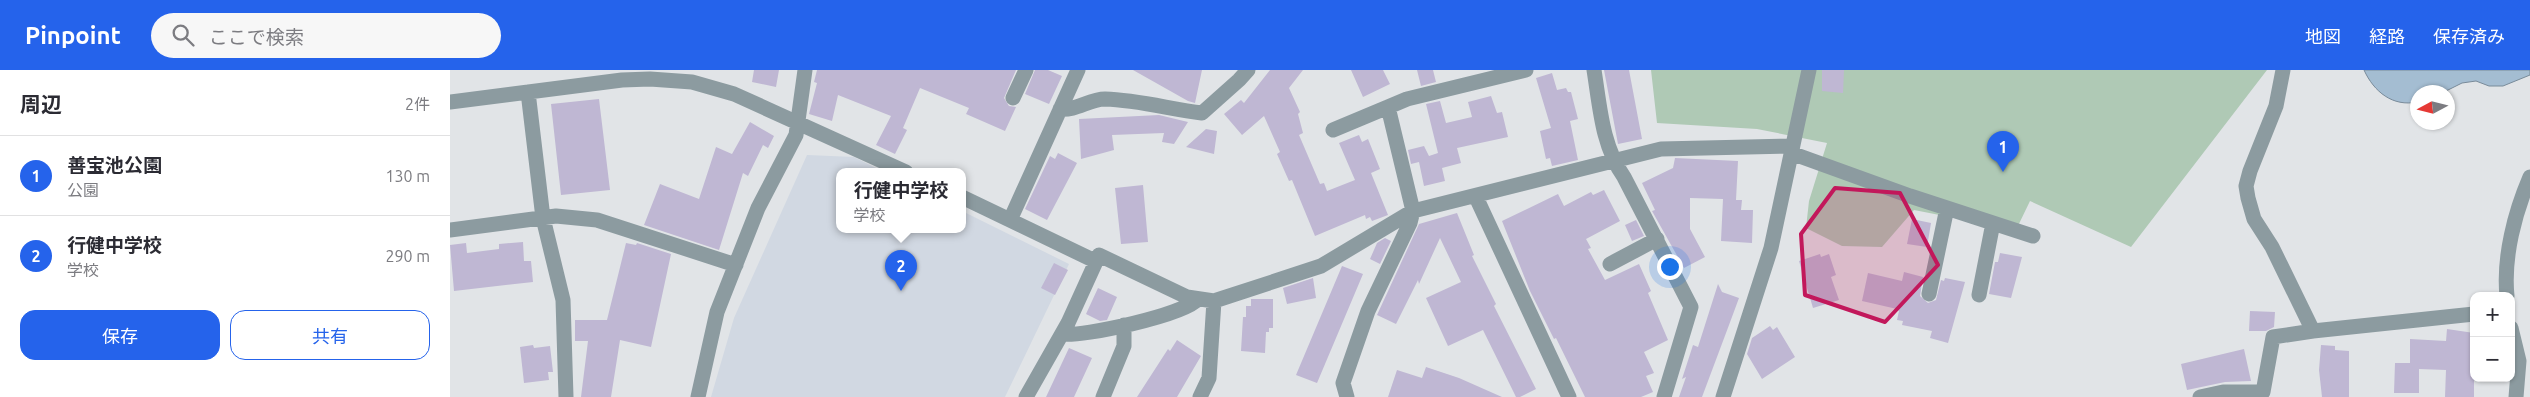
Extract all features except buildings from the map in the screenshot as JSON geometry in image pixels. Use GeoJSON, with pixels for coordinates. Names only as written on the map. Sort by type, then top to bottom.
{"type":"FeatureCollection","features":[{"type":"Feature","properties":{"kind":"street"},"geometry":{"type":"LineString","coordinates":[[698,397],[717,312],[770,182],[792,145],[799,124],[798,107],[805,70]]}},
{"type":"Feature","properties":{"kind":"street"},"geometry":{"type":"LineString","coordinates":[[1013,98],[1026,70]]}},
{"type":"Feature","properties":{"kind":"street"},"geometry":{"type":"LineString","coordinates":[[1011,218],[1078,70]]}},
{"type":"Feature","properties":{"kind":"street"},"geometry":{"type":"LineString","coordinates":[[1060,109],[1070,110],[1103,99],[1132,101],[1202,112],[1248,70]]}},
{"type":"Feature","properties":{"kind":"street"},"geometry":{"type":"LineString","coordinates":[[1333,130],[1407,99],[1488,74],[1526,70]]}},
{"type":"Feature","properties":{"kind":"street"},"geometry":{"type":"LineString","coordinates":[[1594,70],[1607,147],[1613,162],[1624,177],[1690,303],[1692,312],[1664,397]]}},
{"type":"Feature","properties":{"kind":"street"},"geometry":{"type":"LineString","coordinates":[[1723,397],[1771,248],[1809,70]]}},
{"type":"Feature","properties":{"kind":"street"},"geometry":{"type":"LineString","coordinates":[[2283,70],[2276,106],[2250,171],[2246,186],[2254,219],[2272,247],[2314,331]]}},
{"type":"Feature","properties":{"kind":"street"},"geometry":{"type":"LineString","coordinates":[[450,102],[622,80],[679,75],[734,94],[897,168]]}},
{"type":"Feature","properties":{"kind":"street"},"geometry":{"type":"LineString","coordinates":[[528,92],[543,218],[562,300],[566,397]]}},
{"type":"Feature","properties":{"kind":"street"},"geometry":{"type":"LineString","coordinates":[[1347,397],[1343,383],[1368,311],[1410,223],[1413,211],[1388,107]]}},
{"type":"Feature","properties":{"kind":"street"},"geometry":{"type":"LineString","coordinates":[[1026,397],[1062,334],[1099,255],[1187,297],[1214,301],[1321,266],[1413,211],[1672,148],[1792,150],[1947,208],[2033,236]]}},
{"type":"Feature","properties":{"kind":"street"},"geometry":{"type":"LineString","coordinates":[[2507,292],[2507,261],[2520,204],[2530,177]]}},
{"type":"Feature","properties":{"kind":"street"},"geometry":{"type":"LineString","coordinates":[[1476,197],[1569,397]]}},
{"type":"Feature","properties":{"kind":"street"},"geometry":{"type":"LineString","coordinates":[[966,199],[1011,218],[1095,261]]}},
{"type":"Feature","properties":{"kind":"street"},"geometry":{"type":"LineString","coordinates":[[1929,294],[1947,208]]}},
{"type":"Feature","properties":{"kind":"street"},"geometry":{"type":"LineString","coordinates":[[450,230],[572,215],[597,220],[736,265]]}},
{"type":"Feature","properties":{"kind":"street"},"geometry":{"type":"LineString","coordinates":[[1979,295],[1993,223]]}},
{"type":"Feature","properties":{"kind":"street"},"geometry":{"type":"LineString","coordinates":[[1610,264],[1657,240]]}},
{"type":"Feature","properties":{"kind":"street"},"geometry":{"type":"LineString","coordinates":[[1062,334],[1080,334],[1124,325],[1185,308],[1198,299]]}},
{"type":"Feature","properties":{"kind":"street"},"geometry":{"type":"LineString","coordinates":[[1200,397],[1209,378],[1214,301]]}},
{"type":"Feature","properties":{"kind":"street"},"geometry":{"type":"LineString","coordinates":[[2200,397],[2223,392],[2262,395],[2273,337],[2470,314]]}},
{"type":"Feature","properties":{"kind":"street"},"geometry":{"type":"LineString","coordinates":[[1103,397],[1124,346],[1124,325]]}},
{"type":"Feature","properties":{"kind":"street"},"geometry":{"type":"LineString","coordinates":[[2513,337],[2519,361],[2516,397]]}},
{"type":"Feature","properties":{"kind":"highlighted area"},"geometry":{"type":"Polygon","coordinates":[[[1835,188],[1900,193],[1938,265],[1885,322],[1805,295],[1801,234],[1835,188]]]}},
{"type":"Feature","properties":{"kind":"shaded area"},"geometry":{"type":"Polygon","coordinates":[[[807,155],[854,157],[876,168],[836,168],[836,233],[966,233],[966,213],[1069,264],[1005,397],[711,397],[734,318],[807,155]]]}},
{"type":"Feature","properties":{"kind":"green space"},"geometry":{"type":"Polygon","coordinates":[[[1651,70],[2267,70],[2131,247],[2030,201],[2016,230],[1914,210],[1882,247],[1842,246],[1806,228],[1809,201],[1827,143],[1757,129],[1657,123],[1651,70]]]}},
{"type":"Feature","properties":{"kind":"water"},"geometry":{"type":"Polygon","coordinates":[[[2364,70],[2530,70],[2530,75],[2503,86],[2489,86],[2476,81],[2462,83],[2455,86],[2410,85],[2410,103],[2408,103],[2392,100],[2385,96],[2368,78],[2364,70]]]}},
{"type":"Feature","properties":{"kind":"place","name":"善宝池公園"},"geometry":{"type":"Point","coordinates":[2003,172]}},
{"type":"Feature","properties":{"kind":"place","name":"行健中学校"},"geometry":{"type":"Point","coordinates":[901,291]}}]}
